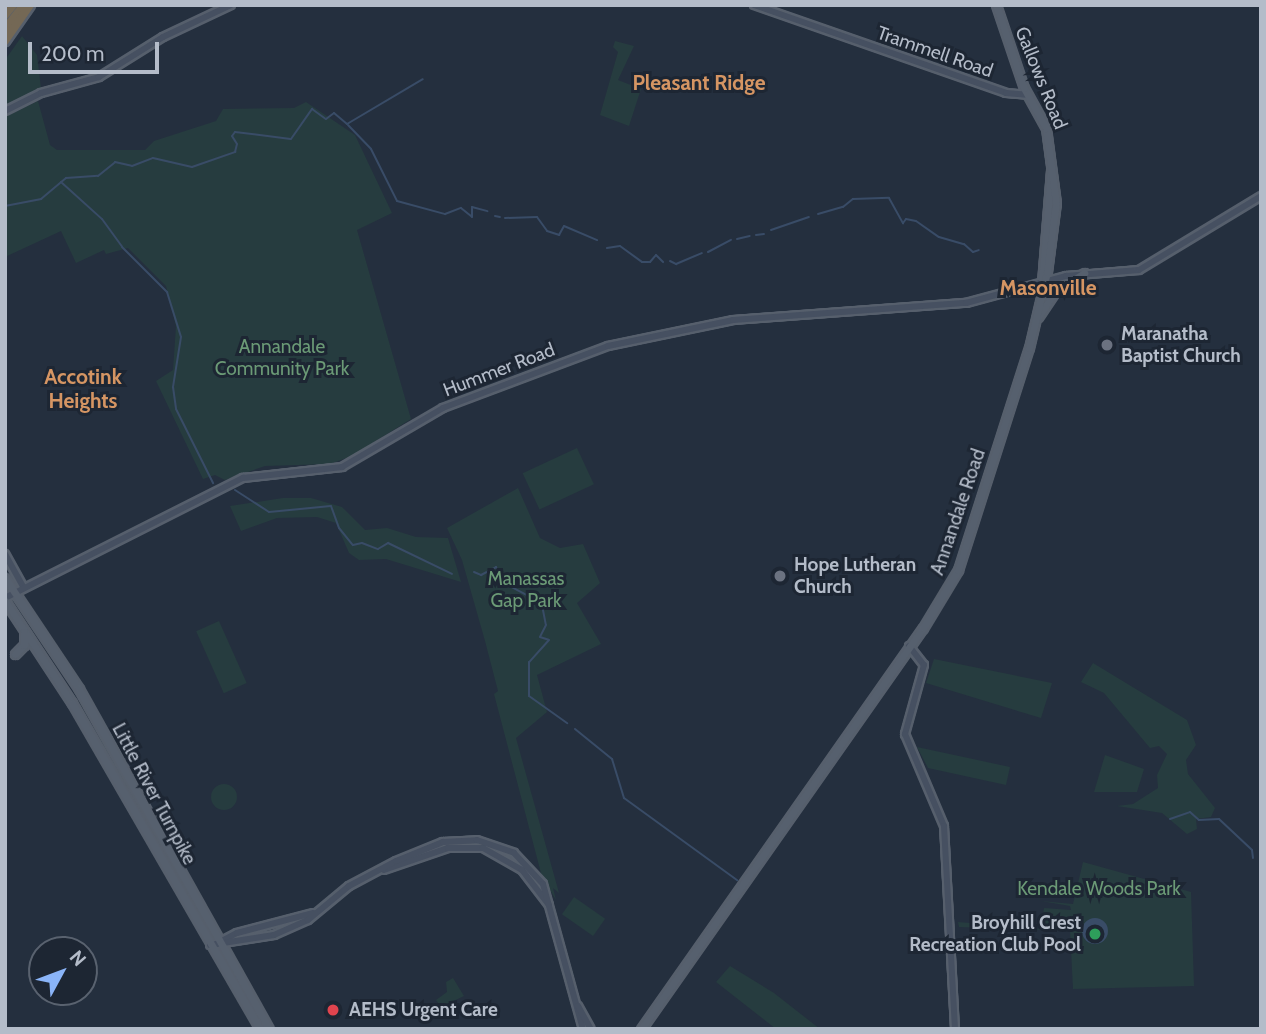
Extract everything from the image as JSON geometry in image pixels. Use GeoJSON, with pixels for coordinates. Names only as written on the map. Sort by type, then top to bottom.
{"type":"FeatureCollection","features":[{"type":"Feature","properties":{"kind":"highway"},"geometry":{"type":"LineString","coordinates":[[5,15],[13,5]]}},
{"type":"Feature","properties":{"kind":"highway"},"geometry":{"type":"LineString","coordinates":[[5,29],[24,5]]}},
{"type":"Feature","properties":{"kind":"highway"},"geometry":{"type":"LineString","coordinates":[[5,41],[30,5]]}},
{"type":"Feature","properties":{"kind":"main road"},"geometry":{"type":"LineString","coordinates":[[5,111],[61,88],[99,77],[151,43],[231,5]]}},
{"type":"Feature","properties":{"kind":"main road","name":"Trammell Road"},"geometry":{"type":"LineString","coordinates":[[754,5],[1006,93],[1027,95]]}},
{"type":"Feature","properties":{"kind":"main road","name":"Gallows Road"},"geometry":{"type":"LineString","coordinates":[[996,5],[1027,95],[1046,128],[1052,164],[1042,283]]}},
{"type":"Feature","properties":{"kind":"main road"},"geometry":{"type":"LineString","coordinates":[[1042,283],[1084,273],[1147,267],[1261,196]]}},
{"type":"Feature","properties":{"kind":"main road"},"geometry":{"type":"LineString","coordinates":[[1034,323],[1055,292],[1084,273]]}},
{"type":"Feature","properties":{"kind":"main road","name":"Annandale Road"},"geometry":{"type":"LineString","coordinates":[[640,1029],[909,646],[958,570],[1034,323],[1042,283]]}},
{"type":"Feature","properties":{"kind":"main road","name":"Hummer Road"},"geometry":{"type":"LineString","coordinates":[[5,600],[23,587],[243,478],[342,467],[443,408],[608,346],[733,320],[966,303],[1042,283]]}},
{"type":"Feature","properties":{"kind":"main road"},"geometry":{"type":"LineString","coordinates":[[5,554],[23,587]]}},
{"type":"Feature","properties":{"kind":"main road","name":"Little River Turnpike"},"geometry":{"type":"LineString","coordinates":[[5,578],[87,702],[260,1029]]}},
{"type":"Feature","properties":{"kind":"main road","name":"Little River Turnpike"},"geometry":{"type":"LineString","coordinates":[[5,600],[72,703],[214,944],[269,1029]]}},
{"type":"Feature","properties":{"kind":"main road"},"geometry":{"type":"LineString","coordinates":[[15,654],[25,640],[24,628]]}},
{"type":"Feature","properties":{"kind":"main road"},"geometry":{"type":"LineString","coordinates":[[909,646],[924,665],[905,734],[944,826],[956,1029]]}},
{"type":"Feature","properties":{"kind":"main road"},"geometry":{"type":"LineString","coordinates":[[214,944],[267,938],[308,920],[313,913],[353,883],[379,871],[448,848],[483,848],[522,870],[550,907],[583,1029]]}},
{"type":"Feature","properties":{"kind":"main road"},"geometry":{"type":"LineString","coordinates":[[576,1001],[591,1029]]}},
{"type":"Feature","properties":{"kind":"green space"},"geometry":{"type":"Polygon","coordinates":[[[22,36],[37,55],[41,88],[5,106],[5,60],[22,36]]]}},
{"type":"Feature","properties":{"kind":"green space"},"geometry":{"type":"Polygon","coordinates":[[[615,41],[634,46],[618,80],[641,89],[629,126],[600,115],[618,52],[613,47],[615,41]]]}},
{"type":"Feature","properties":{"kind":"green space","name":"Annandale Community Park"},"geometry":{"type":"Polygon","coordinates":[[[38,101],[50,145],[57,150],[145,150],[154,141],[216,121],[223,109],[294,108],[306,102],[355,135],[392,213],[357,230],[411,419],[352,456],[330,464],[265,466],[225,480],[215,475],[203,479],[156,381],[173,370],[176,326],[166,286],[128,248],[106,254],[104,250],[76,263],[61,231],[5,257],[5,117],[38,101]]]}},
{"type":"Feature","properties":{"kind":"green space"},"geometry":{"type":"Polygon","coordinates":[[[577,448],[594,484],[540,510],[523,473],[577,448]]]}},
{"type":"Feature","properties":{"kind":"green space","name":"Manassas Gap Park"},"geometry":{"type":"Polygon","coordinates":[[[518,488],[540,538],[560,548],[583,544],[600,583],[577,603],[601,644],[537,675],[547,712],[516,738],[559,893],[553,888],[556,900],[542,877],[494,694],[498,691],[485,641],[462,560],[447,528],[518,488]]]}},
{"type":"Feature","properties":{"kind":"green space"},"geometry":{"type":"Polygon","coordinates":[[[283,498],[311,498],[342,507],[365,530],[387,528],[416,537],[448,538],[461,582],[386,559],[359,560],[349,553],[336,523],[317,517],[277,518],[241,531],[230,506],[283,498]]]}},
{"type":"Feature","properties":{"kind":"green space"},"geometry":{"type":"Polygon","coordinates":[[[219,621],[247,683],[224,693],[196,631],[219,621]]]}},
{"type":"Feature","properties":{"kind":"green space"},"geometry":{"type":"Polygon","coordinates":[[[934,659],[1052,683],[1041,718],[926,683],[934,659]]]}},
{"type":"Feature","properties":{"kind":"green space"},"geometry":{"type":"Polygon","coordinates":[[[1093,663],[1187,720],[1196,745],[1186,760],[1188,774],[1215,808],[1211,817],[1196,819],[1197,829],[1187,834],[1162,813],[1117,806],[1133,804],[1158,788],[1157,775],[1167,754],[1159,746],[1150,748],[1104,693],[1081,682],[1093,663]]]}},
{"type":"Feature","properties":{"kind":"green space"},"geometry":{"type":"Polygon","coordinates":[[[917,747],[1010,767],[1006,785],[928,768],[917,747]]]}},
{"type":"Feature","properties":{"kind":"green space"},"geometry":{"type":"Polygon","coordinates":[[[1105,755],[1144,769],[1137,792],[1094,792],[1105,755]]]}},
{"type":"Feature","properties":{"kind":"green space"},"geometry":{"type":"Polygon","coordinates":[[[224,784],[233,788],[237,797],[233,806],[224,810],[215,806],[211,797],[215,788],[224,784]]]}},
{"type":"Feature","properties":{"kind":"green space","name":"Kendale Woods Park"},"geometry":{"type":"Polygon","coordinates":[[[1083,862],[1191,892],[1194,986],[1073,989],[1070,931],[959,927],[958,922],[1041,929],[1044,908],[1071,910],[1070,906],[1041,901],[1073,904],[1083,862]]]}},
{"type":"Feature","properties":{"kind":"green space"},"geometry":{"type":"Polygon","coordinates":[[[574,897],[605,919],[593,936],[562,914],[574,897]]]}},
{"type":"Feature","properties":{"kind":"green space"},"geometry":{"type":"Polygon","coordinates":[[[730,966],[774,993],[820,1029],[776,1029],[716,982],[730,966]]]}},
{"type":"Feature","properties":{"kind":"green space"},"geometry":{"type":"Polygon","coordinates":[[[453,978],[464,996],[441,1007],[436,1000],[447,992],[446,982],[453,978]]]}},
{"type":"Feature","properties":{"kind":"water","name":"Broyhill Crest Recreation Club Pool"},"geometry":{"type":"Polygon","coordinates":[[[1095,918],[1104,922],[1108,931],[1104,940],[1095,944],[1086,940],[1082,931],[1086,922],[1095,918]]]}},
{"type":"Feature","properties":{"kind":"waterway"},"geometry":{"type":"LineString","coordinates":[[5,206],[41,199],[66,178],[98,176],[115,162],[132,166],[153,158],[192,167],[235,152],[237,144],[232,136],[235,132],[291,139],[312,109],[326,119],[334,113],[347,124],[423,79]]}},
{"type":"Feature","properties":{"kind":"waterway"},"geometry":{"type":"LineString","coordinates":[[348,125],[371,149],[397,201],[445,214],[461,208],[472,217],[472,207],[487,211]]}},
{"type":"Feature","properties":{"kind":"waterway"},"geometry":{"type":"LineString","coordinates":[[61,182],[102,219],[122,247],[167,292],[181,337],[173,387],[176,409],[213,483]]}},
{"type":"Feature","properties":{"kind":"waterway"},"geometry":{"type":"LineString","coordinates":[[818,214],[843,207],[853,199],[889,198],[903,223],[906,219],[916,221],[939,237],[964,244],[973,252],[979,250]]}},
{"type":"Feature","properties":{"kind":"waterway"},"geometry":{"type":"LineString","coordinates":[[495,216],[500,217]]}},
{"type":"Feature","properties":{"kind":"waterway"},"geometry":{"type":"LineString","coordinates":[[505,218],[537,217],[547,231],[559,235],[564,226],[597,240]]}},
{"type":"Feature","properties":{"kind":"waterway"},"geometry":{"type":"LineString","coordinates":[[771,230],[809,217]]}},
{"type":"Feature","properties":{"kind":"waterway"},"geometry":{"type":"LineString","coordinates":[[756,235],[764,234]]}},
{"type":"Feature","properties":{"kind":"waterway"},"geometry":{"type":"LineString","coordinates":[[737,239],[750,236]]}},
{"type":"Feature","properties":{"kind":"waterway"},"geometry":{"type":"LineString","coordinates":[[708,252],[731,240]]}},
{"type":"Feature","properties":{"kind":"waterway"},"geometry":{"type":"LineString","coordinates":[[607,248],[620,246],[642,262],[650,262],[656,255],[663,262]]}},
{"type":"Feature","properties":{"kind":"waterway"},"geometry":{"type":"LineString","coordinates":[[670,261],[676,264],[702,253]]}},
{"type":"Feature","properties":{"kind":"waterway"},"geometry":{"type":"LineString","coordinates":[[235,490],[269,512],[331,506],[339,528],[353,545],[362,543],[378,549],[388,543],[452,574]]}},
{"type":"Feature","properties":{"kind":"waterway"},"geometry":{"type":"LineString","coordinates":[[474,572],[481,575],[496,567],[502,582],[540,602]]}},
{"type":"Feature","properties":{"kind":"waterway"},"geometry":{"type":"LineString","coordinates":[[542,605],[546,625],[540,637],[549,640],[529,662],[529,696],[567,723]]}},
{"type":"Feature","properties":{"kind":"waterway"},"geometry":{"type":"LineString","coordinates":[[575,729],[612,759],[624,798],[737,880]]}},
{"type":"Feature","properties":{"kind":"waterway"},"geometry":{"type":"LineString","coordinates":[[1170,819],[1190,812],[1199,820],[1219,819],[1252,850],[1253,858]]}},
{"type":"Feature","properties":{"kind":"place","name":"Maranatha Baptist Church"},"geometry":{"type":"Point","coordinates":[1107,345]}},
{"type":"Feature","properties":{"kind":"place","name":"Hope Lutheran Church"},"geometry":{"type":"Point","coordinates":[780,576]}},
{"type":"Feature","properties":{"kind":"place","name":"Broyhill Crest Recreation Club Pool"},"geometry":{"type":"Point","coordinates":[1095,934]}},
{"type":"Feature","properties":{"kind":"place","name":"AEHS Urgent Care"},"geometry":{"type":"Point","coordinates":[333,1010]}},
{"type":"Feature","properties":{"kind":"district","name":"Pleasant Ridge"},"geometry":{"type":"Point","coordinates":[699,83]}},
{"type":"Feature","properties":{"kind":"district","name":"Masonville"},"geometry":{"type":"Point","coordinates":[1048,288]}},
{"type":"Feature","properties":{"kind":"district","name":"Accotink Heights"},"geometry":{"type":"Point","coordinates":[83,389]}}]}
